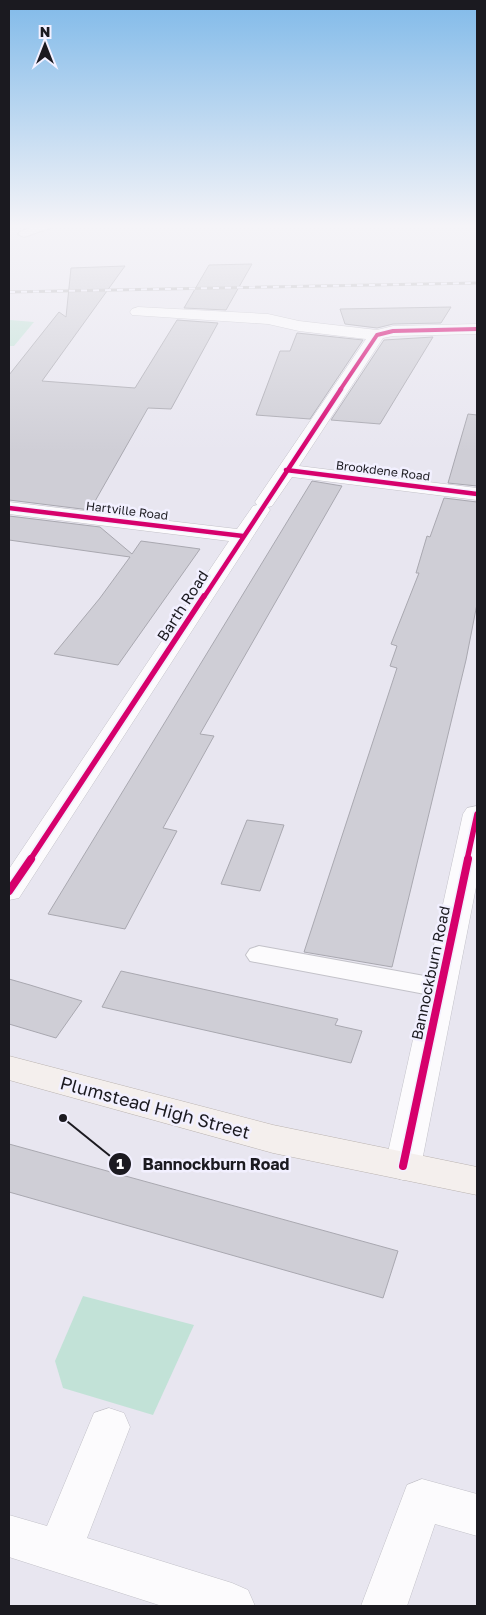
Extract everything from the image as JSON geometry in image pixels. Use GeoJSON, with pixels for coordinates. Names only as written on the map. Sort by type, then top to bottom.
{"type":"FeatureCollection","features":[{"type":"Feature","properties":{"kind":"main road","name":"Plumstead High Street"},"geometry":{"type":"LineString","coordinates":[[9,1068],[257,1135],[477,1181]]}},
{"type":"Feature","properties":{"kind":"street"},"geometry":{"type":"LineString","coordinates":[[138,312],[268,319],[309,327],[377,335],[393,331],[477,329]]}},
{"type":"Feature","properties":{"kind":"street","name":"Barth Road"},"geometry":{"type":"LineString","coordinates":[[9,891],[262,506],[377,335]]}},
{"type":"Feature","properties":{"kind":"street","name":"Brookdene Road"},"geometry":{"type":"LineString","coordinates":[[286,470],[477,494]]}},
{"type":"Feature","properties":{"kind":"street","name":"Hartville Road"},"geometry":{"type":"LineString","coordinates":[[9,508],[243,536]]}},
{"type":"Feature","properties":{"kind":"street","name":"Bannockburn Road"},"geometry":{"type":"LineString","coordinates":[[403,1166],[476,829]]}},
{"type":"Feature","properties":{"kind":"street"},"geometry":{"type":"LineString","coordinates":[[59,1551],[110,1428]]}},
{"type":"Feature","properties":{"kind":"street"},"geometry":{"type":"LineString","coordinates":[[384,1606],[422,1500],[477,1515]]}},
{"type":"Feature","properties":{"kind":"street"},"geometry":{"type":"LineString","coordinates":[[9,1536],[232,1606]]}},
{"type":"Feature","properties":{"kind":"lane"},"geometry":{"type":"LineString","coordinates":[[259,955],[441,988]]}},
{"type":"Feature","properties":{"kind":"green space"},"geometry":{"type":"Polygon","coordinates":[[[10,320],[34,322],[14,346],[9,346],[10,320]]]}},
{"type":"Feature","properties":{"kind":"green space"},"geometry":{"type":"Polygon","coordinates":[[[83,1296],[194,1325],[153,1415],[63,1388],[55,1361],[83,1296]]]}},
{"type":"Feature","properties":{"kind":"building"},"geometry":{"type":"Polygon","coordinates":[[[68,301],[99,301],[42,381],[135,388],[177,320],[218,323],[171,409],[148,408],[90,510],[9,500],[9,375],[59,312],[66,317],[68,301]]]}},
{"type":"Feature","properties":{"kind":"building"},"geometry":{"type":"Polygon","coordinates":[[[188,301],[231,301],[226,310],[184,308],[188,301]]]}},
{"type":"Feature","properties":{"kind":"building"},"geometry":{"type":"Polygon","coordinates":[[[451,307],[441,323],[393,324],[377,328],[345,324],[340,309],[451,307]]]}},
{"type":"Feature","properties":{"kind":"building"},"geometry":{"type":"Polygon","coordinates":[[[297,333],[363,340],[310,419],[256,415],[280,351],[290,351],[297,333]]]}},
{"type":"Feature","properties":{"kind":"building"},"geometry":{"type":"Polygon","coordinates":[[[433,337],[380,424],[331,420],[384,340],[433,337]]]}},
{"type":"Feature","properties":{"kind":"building"},"geometry":{"type":"Polygon","coordinates":[[[468,414],[477,415],[477,486],[448,483],[468,414]]]}},
{"type":"Feature","properties":{"kind":"building"},"geometry":{"type":"Polygon","coordinates":[[[312,481],[342,486],[200,734],[214,736],[163,828],[177,831],[125,929],[48,914],[312,481]]]}},
{"type":"Feature","properties":{"kind":"building"},"geometry":{"type":"Polygon","coordinates":[[[444,498],[477,502],[477,604],[466,660],[392,967],[304,952],[397,668],[390,666],[397,646],[391,644],[419,573],[416,573],[427,536],[430,537],[444,498]]]}},
{"type":"Feature","properties":{"kind":"building"},"geometry":{"type":"Polygon","coordinates":[[[9,516],[100,527],[132,554],[141,541],[200,549],[118,665],[54,654],[100,598],[130,557],[9,540],[9,516]]]}},
{"type":"Feature","properties":{"kind":"building"},"geometry":{"type":"Polygon","coordinates":[[[247,820],[284,825],[260,891],[221,884],[247,820]]]}},
{"type":"Feature","properties":{"kind":"building"},"geometry":{"type":"Polygon","coordinates":[[[121,971],[338,1019],[335,1025],[362,1031],[351,1063],[102,1007],[121,971]]]}},
{"type":"Feature","properties":{"kind":"building"},"geometry":{"type":"Polygon","coordinates":[[[9,979],[82,1001],[56,1038],[9,1024],[9,979]]]}},
{"type":"Feature","properties":{"kind":"building"},"geometry":{"type":"Polygon","coordinates":[[[9,1144],[398,1251],[383,1298],[9,1192],[9,1144]]]}},
{"type":"Feature","properties":{"kind":"cycle path"},"geometry":{"type":"LineString","coordinates":[[9,891],[377,335],[393,331],[477,329]]}},
{"type":"Feature","properties":{"kind":"cycle path"},"geometry":{"type":"LineString","coordinates":[[286,470],[477,494]]}},
{"type":"Feature","properties":{"kind":"cycle path"},"geometry":{"type":"LineString","coordinates":[[9,508],[243,536]]}},
{"type":"Feature","properties":{"kind":"cycle path"},"geometry":{"type":"LineString","coordinates":[[403,1166],[477,814]]}},
{"type":"Feature","properties":{"kind":"place","name":"Bannockburn Road"},"geometry":{"type":"Point","coordinates":[63,1118]}}]}
